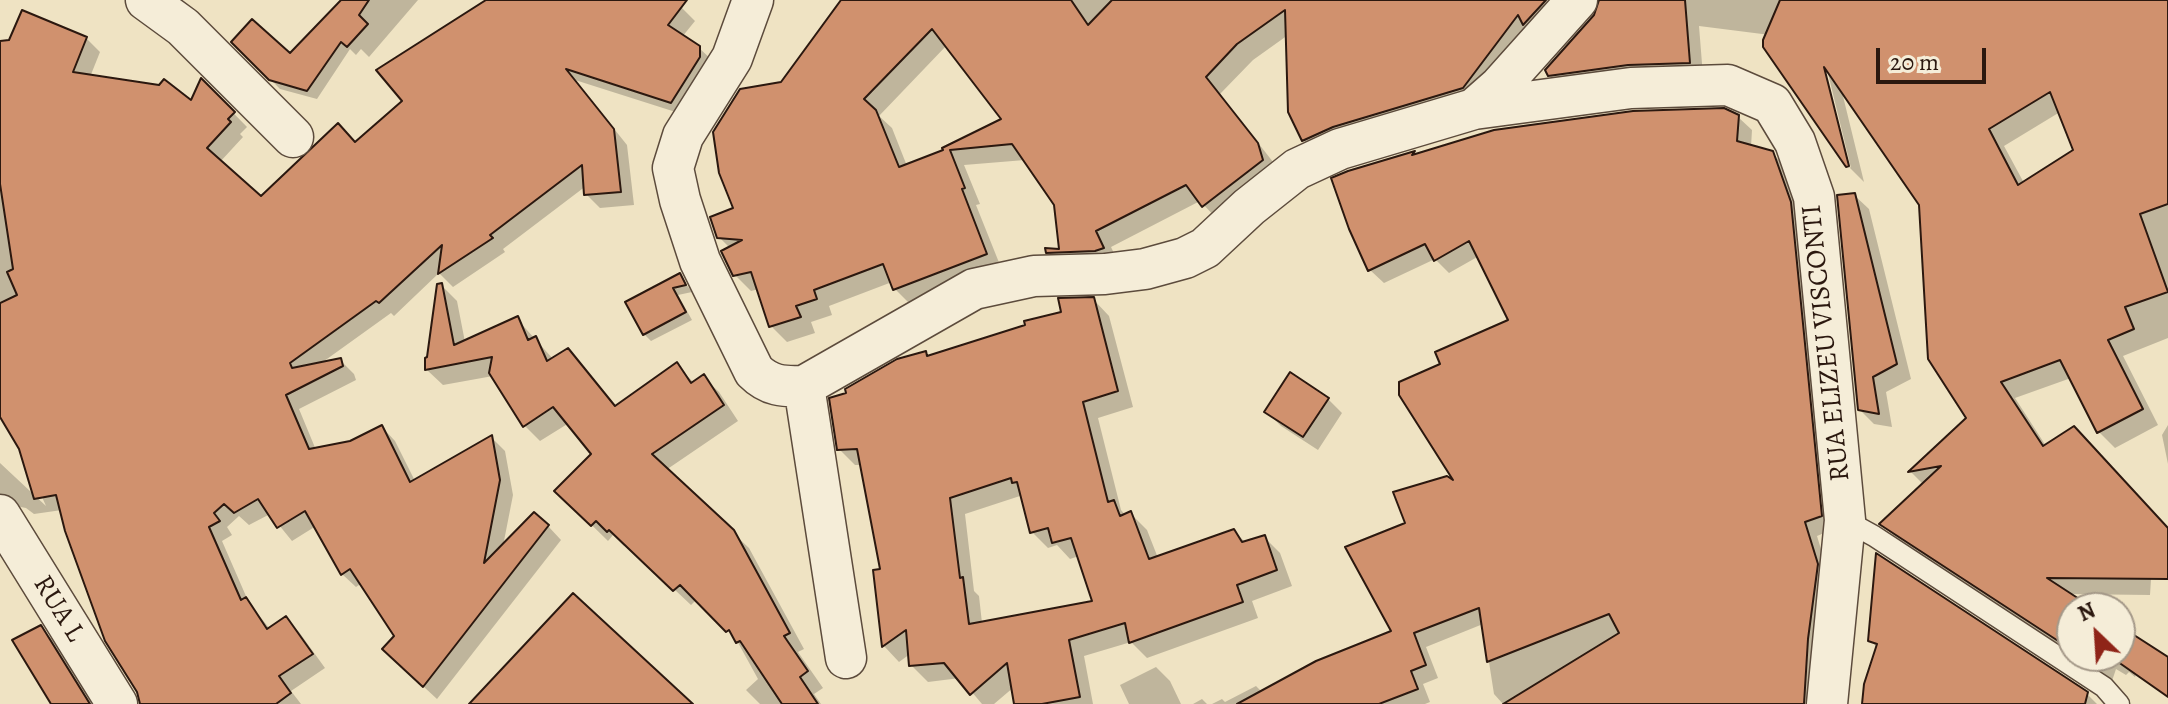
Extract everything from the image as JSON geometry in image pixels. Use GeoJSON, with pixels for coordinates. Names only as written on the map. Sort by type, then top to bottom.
{"type":"FeatureCollection","features":[{"type":"Feature","properties":{"kind":"street"},"geometry":{"type":"LineString","coordinates":[[146,0],[183,27],[293,137]]}},
{"type":"Feature","properties":{"kind":"street"},"geometry":{"type":"LineString","coordinates":[[753,0],[732,58],[683,136],[673,168],[700,261],[754,371],[764,381],[784,387],[804,386],[846,658]]}},
{"type":"Feature","properties":{"kind":"street"},"geometry":{"type":"LineString","coordinates":[[1474,109],[1499,87],[1577,0]]}},
{"type":"Feature","properties":{"kind":"street","name":"RUA ELIZEU VISCONTI"},"geometry":{"type":"LineString","coordinates":[[804,386],[974,289],[1034,276],[1105,274],[1145,269],[1185,258],[1205,248],[1249,207],[1297,169],[1340,149],[1474,109],[1631,88],[1728,85],[1772,104],[1795,142],[1814,197],[1845,520],[1827,704]]}},
{"type":"Feature","properties":{"kind":"street","name":"RUA L"},"geometry":{"type":"LineString","coordinates":[[0,515],[117,704]]}},
{"type":"Feature","properties":{"kind":"lane"},"geometry":{"type":"LineString","coordinates":[[1845,520],[2104,687],[2119,704]]}},
{"type":"Feature","properties":{"kind":"building"},"geometry":{"type":"Polygon","coordinates":[[[341,0],[369,0],[359,15],[368,24],[347,47],[341,42],[307,91],[269,80],[231,42],[252,19],[290,53],[341,0]]]}},
{"type":"Feature","properties":{"kind":"building"},"geometry":{"type":"Polygon","coordinates":[[[486,0],[687,0],[668,25],[700,46],[700,57],[671,103],[566,69],[614,129],[621,192],[584,195],[582,165],[490,235],[493,238],[438,274],[442,245],[379,303],[376,301],[290,363],[292,368],[341,358],[343,366],[286,395],[309,449],[350,441],[382,425],[410,482],[492,435],[500,480],[484,563],[534,512],[549,525],[423,687],[382,649],[394,636],[350,569],[341,575],[305,511],[277,528],[258,499],[234,513],[224,504],[214,513],[220,521],[209,527],[241,600],[246,597],[267,629],[286,616],[313,654],[279,676],[291,693],[276,704],[140,704],[137,692],[105,641],[65,531],[56,495],[34,499],[19,449],[0,417],[0,303],[17,295],[7,272],[13,269],[0,184],[0,41],[9,40],[22,10],[87,37],[73,72],[159,85],[164,79],[191,100],[201,78],[235,112],[228,119],[231,122],[207,148],[261,196],[338,123],[355,142],[402,101],[376,70],[486,0]]]}},
{"type":"Feature","properties":{"kind":"building"},"geometry":{"type":"Polygon","coordinates":[[[841,0],[1071,0],[1088,25],[1112,0],[1546,0],[1523,25],[1518,15],[1463,88],[1333,127],[1302,141],[1288,112],[1285,10],[1237,44],[1206,77],[1258,143],[1263,160],[1202,207],[1186,185],[1096,231],[1104,248],[1095,251],[1046,253],[1045,248],[1059,249],[1054,205],[1012,144],[950,150],[987,254],[893,290],[883,264],[814,290],[817,299],[796,306],[801,317],[769,327],[751,272],[733,276],[721,251],[742,240],[717,238],[710,217],[733,208],[719,173],[713,132],[740,89],[781,82],[841,0]],[[932,29],[864,99],[876,110],[899,167],[943,150],[1001,119],[932,29]]]}},
{"type":"Feature","properties":{"kind":"building"},"geometry":{"type":"Polygon","coordinates":[[[1599,0],[1685,0],[1690,63],[1628,65],[1548,76],[1545,70],[1594,15],[1599,0]]]}},
{"type":"Feature","properties":{"kind":"building"},"geometry":{"type":"Polygon","coordinates":[[[1780,0],[2168,0],[2168,204],[2140,214],[2168,292],[2125,307],[2134,329],[2108,340],[2143,409],[2097,433],[2060,360],[2001,382],[2043,446],[2074,426],[2168,528],[2168,579],[2047,578],[2068,592],[2056,592],[2056,640],[1879,524],[1941,466],[1908,472],[1966,418],[1928,359],[1919,205],[1824,67],[1849,166],[1846,167],[1763,47],[1780,0]],[[2050,92],[1989,129],[2018,185],[2073,150],[2050,92]]]}},
{"type":"Feature","properties":{"kind":"building"},"geometry":{"type":"Polygon","coordinates":[[[1724,108],[1739,115],[1737,141],[1773,151],[1791,202],[1822,516],[1805,522],[1818,564],[1808,639],[1804,704],[1503,704],[1619,633],[1609,614],[1487,662],[1479,608],[1414,633],[1426,665],[1411,671],[1418,689],[1379,704],[1237,704],[1316,661],[1391,631],[1345,547],[1405,523],[1393,492],[1447,476],[1453,480],[1399,395],[1399,382],[1440,364],[1435,352],[1508,320],[1469,241],[1434,261],[1425,244],[1368,271],[1331,178],[1494,130],[1633,111],[1724,108]]]}},
{"type":"Feature","properties":{"kind":"building"},"geometry":{"type":"Polygon","coordinates":[[[1855,193],[1897,364],[1873,377],[1879,414],[1858,410],[1837,195],[1855,193]]]}},
{"type":"Feature","properties":{"kind":"building"},"geometry":{"type":"Polygon","coordinates":[[[680,273],[686,285],[673,288],[686,312],[643,335],[625,302],[680,273]]]}},
{"type":"Feature","properties":{"kind":"building"},"geometry":{"type":"Polygon","coordinates":[[[442,283],[454,345],[518,316],[528,340],[536,336],[547,361],[568,348],[615,406],[677,362],[691,383],[704,374],[724,405],[652,454],[734,530],[790,633],[784,636],[808,671],[800,677],[818,704],[782,704],[740,641],[736,643],[729,630],[726,632],[680,585],[673,591],[609,530],[607,532],[596,521],[591,526],[554,491],[591,454],[553,407],[523,427],[489,373],[492,357],[425,370],[437,284],[442,283]]]}},
{"type":"Feature","properties":{"kind":"building"},"geometry":{"type":"Polygon","coordinates":[[[1094,297],[1118,391],[1083,402],[1108,502],[1114,500],[1120,516],[1131,511],[1149,559],[1234,529],[1242,542],[1265,535],[1277,570],[1237,585],[1243,602],[1129,643],[1125,623],[1069,640],[1080,697],[1042,704],[1014,704],[1007,663],[970,695],[944,663],[909,666],[906,630],[882,647],[873,570],[880,569],[857,449],[837,450],[829,398],[846,393],[845,389],[897,359],[926,351],[927,356],[1025,325],[1024,321],[1061,312],[1058,298],[1094,297]],[[1011,478],[950,498],[969,624],[1092,601],[1071,538],[1052,543],[1048,528],[1030,533],[1017,482],[1012,483],[1011,478]]]}},
{"type":"Feature","properties":{"kind":"building"},"geometry":{"type":"Polygon","coordinates":[[[1290,372],[1329,398],[1303,437],[1264,412],[1290,372]]]}},
{"type":"Feature","properties":{"kind":"building"},"geometry":{"type":"Polygon","coordinates":[[[1876,553],[2088,692],[2085,704],[1862,704],[1864,684],[1877,644],[1868,641],[1876,553]]]}},
{"type":"Feature","properties":{"kind":"building"},"geometry":{"type":"Polygon","coordinates":[[[573,593],[693,704],[469,704],[573,593]]]}},
{"type":"Feature","properties":{"kind":"building"},"geometry":{"type":"Polygon","coordinates":[[[41,625],[90,704],[51,704],[12,640],[41,625]]]}},
{"type":"Feature","properties":{"kind":"building"},"geometry":{"type":"Polygon","coordinates":[[[2136,636],[2168,657],[2168,697],[2132,672],[2136,672],[2136,636]]]}}]}
